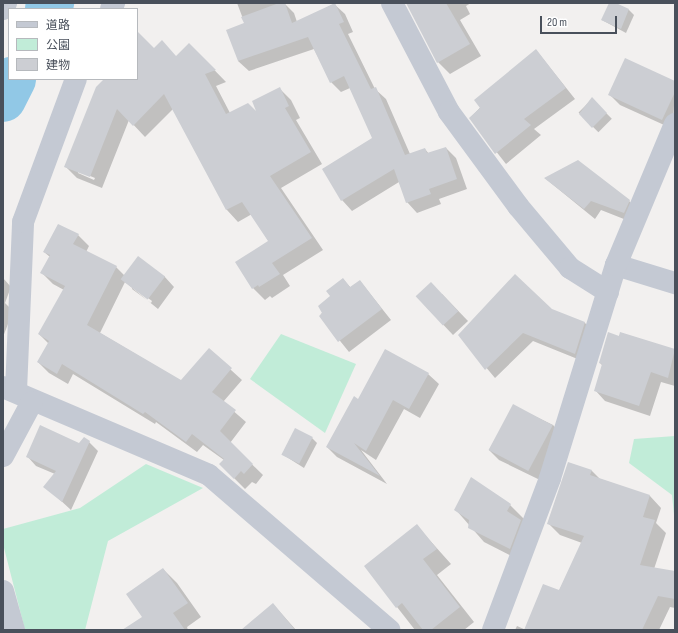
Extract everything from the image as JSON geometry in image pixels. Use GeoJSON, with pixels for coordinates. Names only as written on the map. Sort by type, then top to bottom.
{"type":"FeatureCollection","features":[{"type":"Feature","properties":{"kind":"street"},"geometry":{"type":"LineString","coordinates":[[3,9],[6,3]]}},
{"type":"Feature","properties":{"kind":"street"},"geometry":{"type":"LineString","coordinates":[[392,3],[449,112],[504,187],[570,268],[608,292]]}},
{"type":"Feature","properties":{"kind":"street"},"geometry":{"type":"LineString","coordinates":[[3,456],[17,394],[23,222],[76,80]]}},
{"type":"Feature","properties":{"kind":"street"},"geometry":{"type":"LineString","coordinates":[[493,630],[550,478],[616,265],[675,124]]}},
{"type":"Feature","properties":{"kind":"street"},"geometry":{"type":"LineString","coordinates":[[616,265],[675,283]]}},
{"type":"Feature","properties":{"kind":"street"},"geometry":{"type":"LineString","coordinates":[[17,394],[209,475],[389,630]]}},
{"type":"Feature","properties":{"kind":"street"},"geometry":{"type":"LineString","coordinates":[[3,591],[14,630]]}},
{"type":"Feature","properties":{"kind":"green space"},"geometry":{"type":"Polygon","coordinates":[[[281,334],[356,364],[325,433],[250,379],[281,334]]]}},
{"type":"Feature","properties":{"kind":"green space"},"geometry":{"type":"Polygon","coordinates":[[[675,436],[675,525],[672,495],[629,463],[634,439],[675,436]]]}},
{"type":"Feature","properties":{"kind":"green space"},"geometry":{"type":"Polygon","coordinates":[[[146,464],[203,488],[108,541],[85,630],[25,630],[3,544],[3,529],[80,508],[146,464]]]}},
{"type":"Feature","properties":{"kind":"building"},"geometry":{"type":"Polygon","coordinates":[[[279,3],[285,3],[292,23],[335,3],[344,22],[339,24],[371,89],[376,87],[405,155],[425,148],[427,153],[446,147],[457,179],[429,189],[431,194],[406,203],[394,169],[341,201],[322,169],[372,138],[344,76],[330,83],[308,37],[238,61],[226,30],[244,23],[241,17],[279,3]]]}},
{"type":"Feature","properties":{"kind":"building"},"geometry":{"type":"Polygon","coordinates":[[[406,3],[446,3],[470,44],[437,63],[406,3]]]}},
{"type":"Feature","properties":{"kind":"building"},"geometry":{"type":"Polygon","coordinates":[[[609,3],[616,3],[629,9],[621,29],[601,20],[609,3]]]}},
{"type":"Feature","properties":{"kind":"building"},"geometry":{"type":"Polygon","coordinates":[[[138,32],[154,48],[162,40],[176,56],[189,43],[216,70],[205,74],[226,114],[248,103],[256,111],[252,101],[280,87],[289,106],[285,108],[311,152],[270,176],[312,238],[272,263],[280,274],[259,287],[258,285],[252,289],[235,262],[268,241],[242,202],[226,210],[164,94],[133,126],[117,109],[90,177],[64,167],[96,87],[103,80],[138,80],[138,32]]]}},
{"type":"Feature","properties":{"kind":"building"},"geometry":{"type":"Polygon","coordinates":[[[536,49],[566,88],[524,119],[531,125],[495,154],[469,118],[480,108],[474,100],[536,49]]]}},
{"type":"Feature","properties":{"kind":"building"},"geometry":{"type":"Polygon","coordinates":[[[625,58],[675,81],[675,92],[662,120],[608,95],[625,58]]]}},
{"type":"Feature","properties":{"kind":"building"},"geometry":{"type":"Polygon","coordinates":[[[592,97],[607,113],[592,128],[579,114],[592,97]]]}},
{"type":"Feature","properties":{"kind":"building"},"geometry":{"type":"Polygon","coordinates":[[[578,160],[630,200],[624,213],[591,201],[584,209],[544,178],[578,160]]]}},
{"type":"Feature","properties":{"kind":"building"},"geometry":{"type":"Polygon","coordinates":[[[58,224],[79,234],[73,244],[117,266],[87,325],[181,380],[209,348],[232,368],[212,392],[236,410],[220,431],[253,464],[244,474],[241,471],[234,479],[219,464],[224,459],[192,434],[186,442],[145,412],[143,414],[62,364],[57,374],[37,362],[49,341],[38,334],[65,286],[40,273],[50,255],[43,252],[58,224]]]}},
{"type":"Feature","properties":{"kind":"building"},"geometry":{"type":"Polygon","coordinates":[[[138,256],[165,276],[148,300],[121,279],[138,256]]]}},
{"type":"Feature","properties":{"kind":"building"},"geometry":{"type":"Polygon","coordinates":[[[515,274],[552,309],[585,322],[575,354],[523,333],[485,370],[458,335],[515,274]]]}},
{"type":"Feature","properties":{"kind":"building"},"geometry":{"type":"Polygon","coordinates":[[[343,278],[350,287],[360,280],[382,309],[338,342],[319,316],[322,313],[318,306],[330,296],[326,291],[343,278]]]}},
{"type":"Feature","properties":{"kind":"building"},"geometry":{"type":"Polygon","coordinates":[[[431,282],[458,311],[443,326],[416,296],[431,282]]]}},
{"type":"Feature","properties":{"kind":"building"},"geometry":{"type":"Polygon","coordinates":[[[608,332],[619,336],[620,332],[675,349],[668,378],[651,372],[639,406],[594,391],[602,364],[599,363],[608,332]]]}},
{"type":"Feature","properties":{"kind":"building"},"geometry":{"type":"Polygon","coordinates":[[[385,349],[429,373],[409,409],[393,400],[366,451],[354,443],[380,476],[326,447],[354,396],[358,399],[385,349]]]}},
{"type":"Feature","properties":{"kind":"building"},"geometry":{"type":"Polygon","coordinates":[[[513,404],[553,425],[528,471],[489,450],[513,404]]]}},
{"type":"Feature","properties":{"kind":"building"},"geometry":{"type":"Polygon","coordinates":[[[40,425],[79,443],[84,437],[90,441],[62,502],[43,487],[56,471],[26,457],[40,425]]]}},
{"type":"Feature","properties":{"kind":"building"},"geometry":{"type":"Polygon","coordinates":[[[295,428],[313,437],[299,464],[281,455],[295,428]]]}},
{"type":"Feature","properties":{"kind":"building"},"geometry":{"type":"Polygon","coordinates":[[[568,462],[592,470],[590,475],[650,495],[643,517],[655,520],[640,565],[675,571],[675,599],[658,596],[642,630],[524,630],[543,584],[559,590],[584,536],[547,524],[568,462]]]}},
{"type":"Feature","properties":{"kind":"building"},"geometry":{"type":"Polygon","coordinates":[[[471,477],[511,504],[507,511],[521,520],[510,549],[468,528],[469,520],[454,510],[471,477]]]}},
{"type":"Feature","properties":{"kind":"building"},"geometry":{"type":"Polygon","coordinates":[[[417,524],[437,549],[423,559],[460,607],[431,630],[423,630],[402,603],[396,608],[364,566],[417,524]]]}},
{"type":"Feature","properties":{"kind":"building"},"geometry":{"type":"Polygon","coordinates":[[[163,568],[188,603],[173,613],[185,630],[122,630],[142,617],[126,594],[163,568]]]}},
{"type":"Feature","properties":{"kind":"building"},"geometry":{"type":"Polygon","coordinates":[[[273,603],[295,630],[241,630],[273,603]]]}},
{"type":"Feature","properties":{"kind":"waterway"},"geometry":{"type":"LineString","coordinates":[[48,8],[51,3]]}},
{"type":"Feature","properties":{"kind":"waterway"},"geometry":{"type":"LineString","coordinates":[[3,99],[12,80]]}}]}
